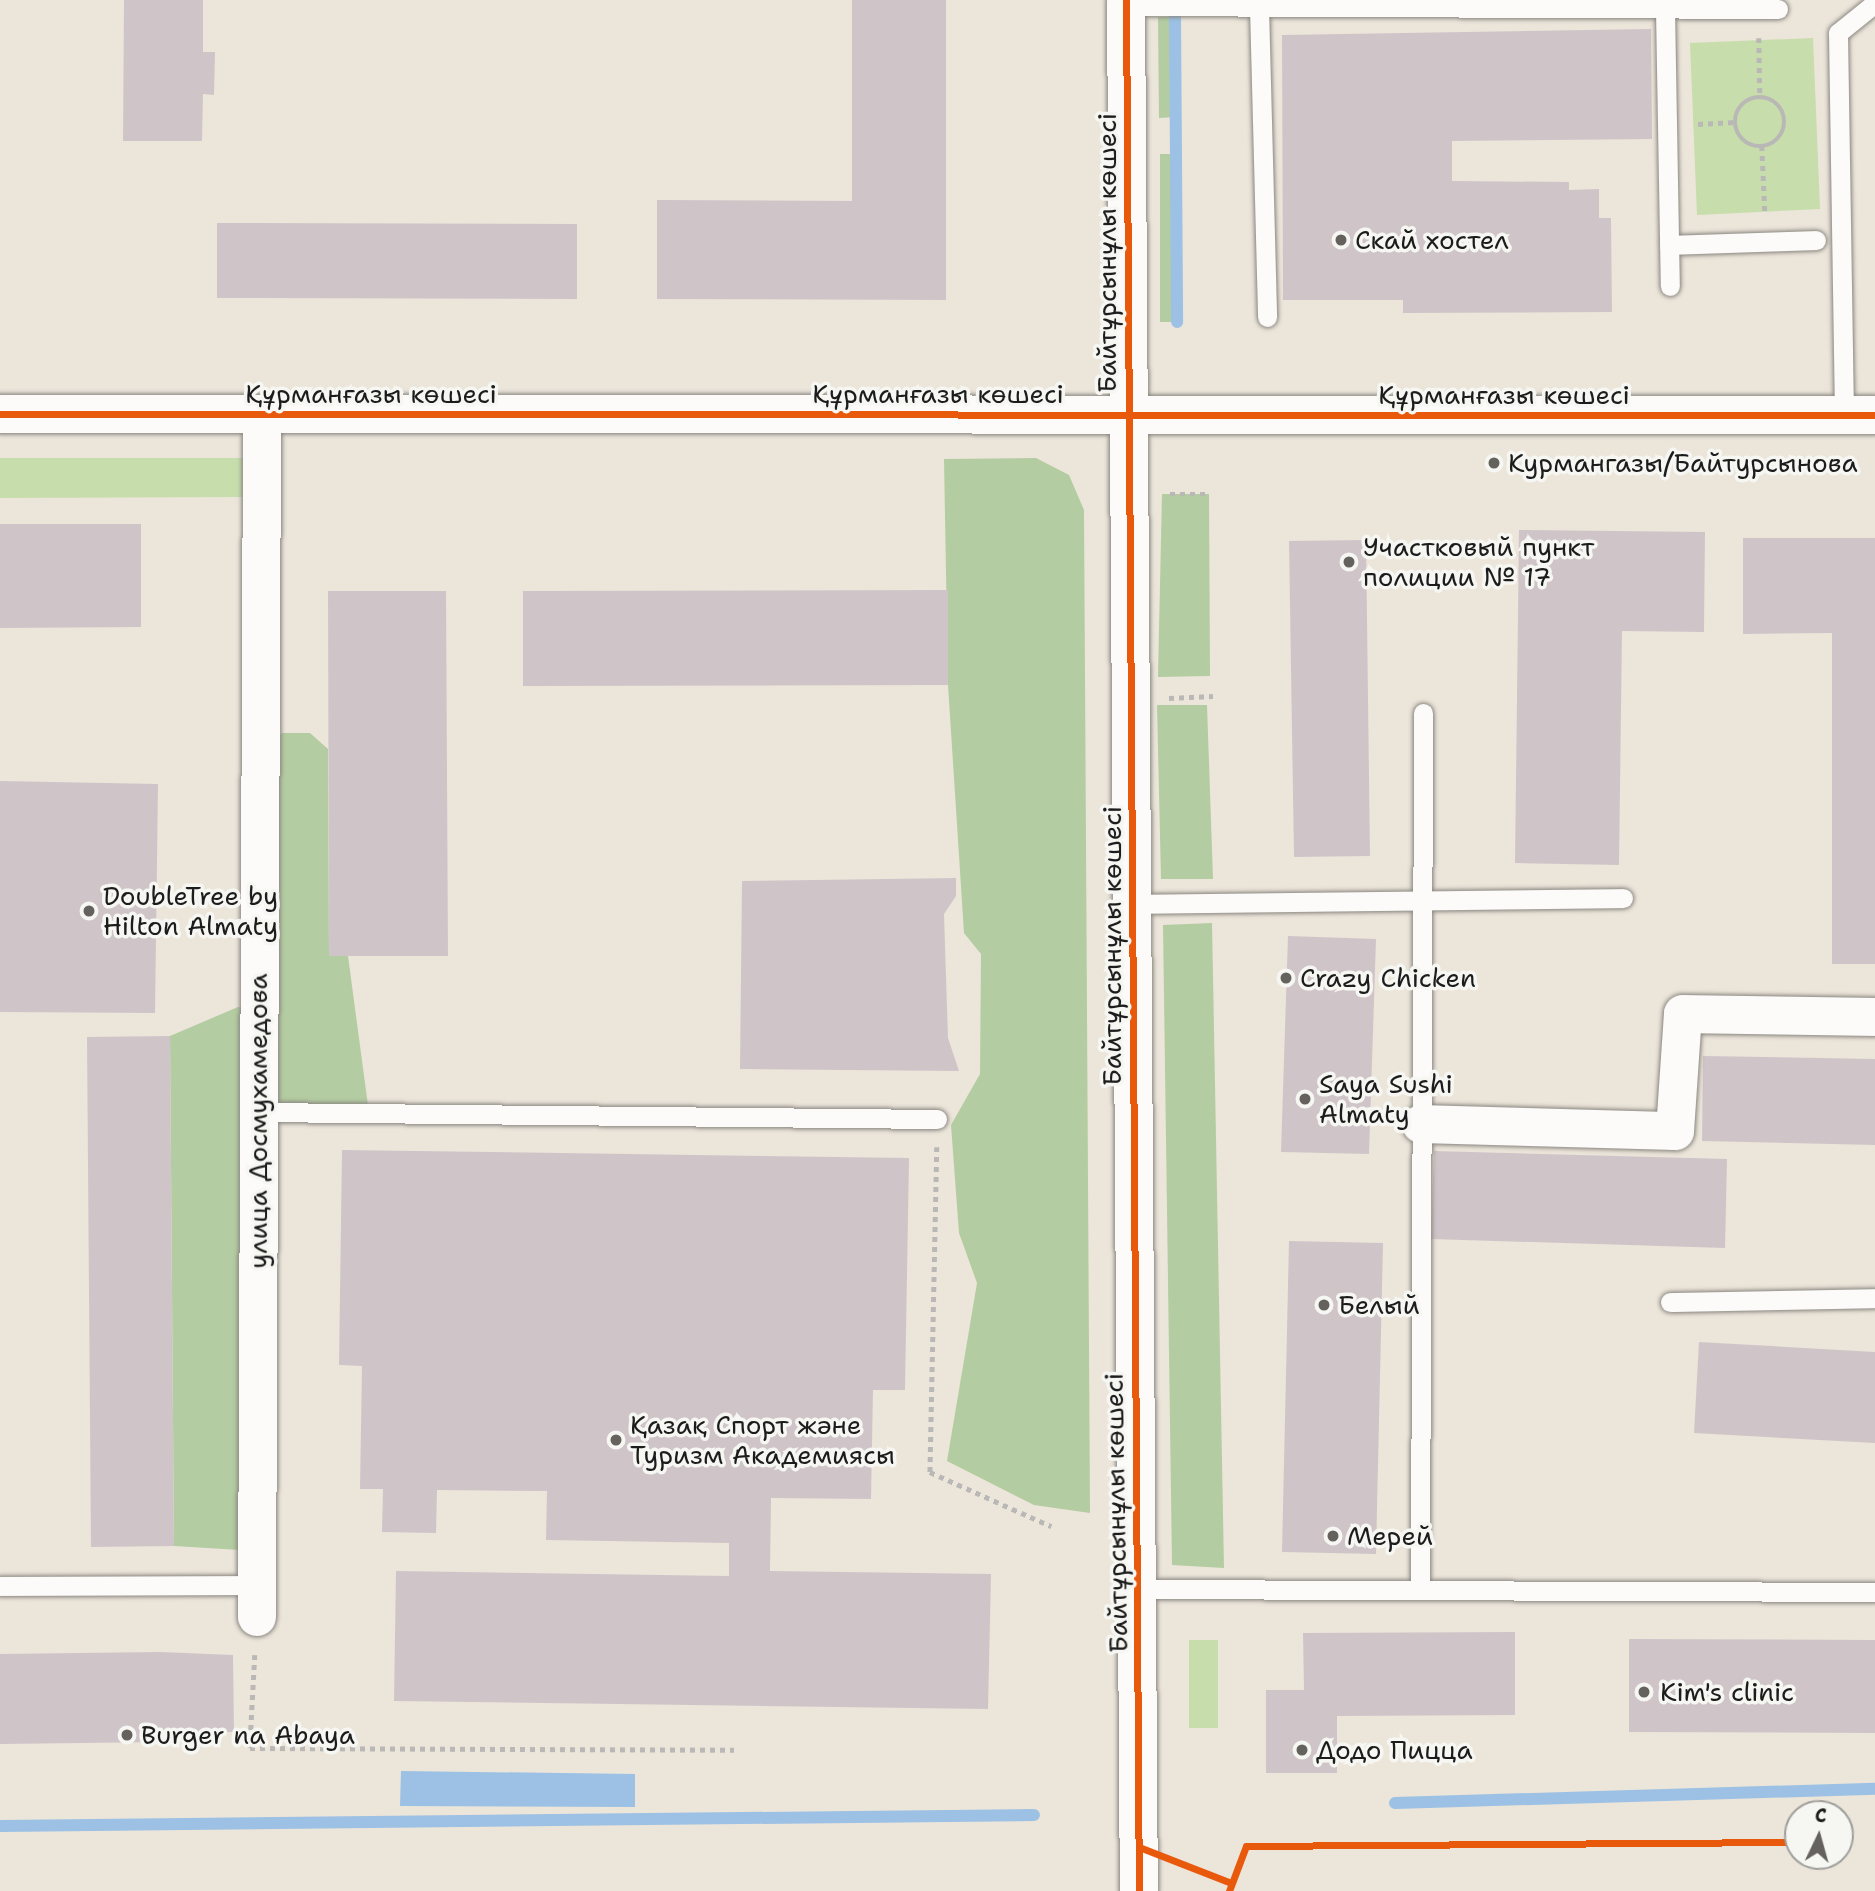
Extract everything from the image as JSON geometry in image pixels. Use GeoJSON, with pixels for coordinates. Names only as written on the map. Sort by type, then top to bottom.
{"type":"FeatureCollection","features":[{"type":"Feature","properties":{"kind":"street","name":"Байтұрсынұлы көшесі"},"geometry":{"type":"LineString","coordinates":[[1126,3],[1139,1891]]}},
{"type":"Feature","properties":{"kind":"street","name":"Құрманғазы көшесі"},"geometry":{"type":"LineString","coordinates":[[0,414],[1860,415]]}},
{"type":"Feature","properties":{"kind":"street","name":"улица Досмухамедова"},"geometry":{"type":"LineString","coordinates":[[256,1601],[262,415]]}},
{"type":"Feature","properties":{"kind":"street"},"geometry":{"type":"LineString","coordinates":[[1421,1124],[1675,1131],[1683,1014],[1875,1017]]}},
{"type":"Feature","properties":{"kind":"lane"},"geometry":{"type":"LineString","coordinates":[[1126,3],[1259,7],[1778,9]]}},
{"type":"Feature","properties":{"kind":"lane"},"geometry":{"type":"LineString","coordinates":[[1860,415],[1838,33],[1875,3]]}},
{"type":"Feature","properties":{"kind":"lane"},"geometry":{"type":"LineString","coordinates":[[1259,7],[1267,317]]}},
{"type":"Feature","properties":{"kind":"lane"},"geometry":{"type":"LineString","coordinates":[[1665,9],[1670,285]]}},
{"type":"Feature","properties":{"kind":"lane"},"geometry":{"type":"LineString","coordinates":[[1669,245],[1816,240]]}},
{"type":"Feature","properties":{"kind":"lane"},"geometry":{"type":"LineString","coordinates":[[1420,1588],[1423,713]]}},
{"type":"Feature","properties":{"kind":"lane"},"geometry":{"type":"LineString","coordinates":[[1133,904],[1623,898]]}},
{"type":"Feature","properties":{"kind":"lane"},"geometry":{"type":"LineString","coordinates":[[258,1112],[937,1119]]}},
{"type":"Feature","properties":{"kind":"lane"},"geometry":{"type":"LineString","coordinates":[[1670,1302],[1875,1298]]}},
{"type":"Feature","properties":{"kind":"lane"},"geometry":{"type":"LineString","coordinates":[[0,1586],[256,1601]]}},
{"type":"Feature","properties":{"kind":"lane"},"geometry":{"type":"LineString","coordinates":[[1137,1589],[1420,1588],[1875,1592]]}},
{"type":"Feature","properties":{"kind":"path"},"geometry":{"type":"LineString","coordinates":[[1758,10],[1760,97]]}},
{"type":"Feature","properties":{"kind":"path"},"geometry":{"type":"LineString","coordinates":[[1760,97],[1776,103],[1785,125],[1777,140],[1762,146],[1741,137],[1735,122],[1745,102],[1760,97]]}},
{"type":"Feature","properties":{"kind":"path"},"geometry":{"type":"LineString","coordinates":[[1762,146],[1766,242]]}},
{"type":"Feature","properties":{"kind":"path"},"geometry":{"type":"LineString","coordinates":[[1162,494],[1209,494]]}},
{"type":"Feature","properties":{"kind":"path"},"geometry":{"type":"LineString","coordinates":[[1165,698],[1213,696]]}},
{"type":"Feature","properties":{"kind":"path"},"geometry":{"type":"LineString","coordinates":[[937,1119],[930,1472],[1051,1526]]}},
{"type":"Feature","properties":{"kind":"path"},"geometry":{"type":"LineString","coordinates":[[256,1601],[250,1748],[734,1750]]}},
{"type":"Feature","properties":{"kind":"green space"},"geometry":{"type":"Polygon","coordinates":[[[1158,17],[1175,17],[1177,117],[1159,118],[1158,17]]]}},
{"type":"Feature","properties":{"kind":"green space"},"geometry":{"type":"Polygon","coordinates":[[[1813,38],[1820,209],[1697,215],[1690,43],[1813,38]]]}},
{"type":"Feature","properties":{"kind":"green space"},"geometry":{"type":"Polygon","coordinates":[[[1160,154],[1176,154],[1177,322],[1160,322],[1160,154]]]}},
{"type":"Feature","properties":{"kind":"green space"},"geometry":{"type":"Polygon","coordinates":[[[0,458],[247,458],[246,497],[0,498],[0,458]]]}},
{"type":"Feature","properties":{"kind":"green space"},"geometry":{"type":"Polygon","coordinates":[[[1036,458],[1069,475],[1084,510],[1090,1513],[1034,1505],[947,1461],[977,1283],[959,1233],[951,1125],[980,1074],[981,954],[964,933],[948,685],[944,459],[1036,458]]]}},
{"type":"Feature","properties":{"kind":"green space"},"geometry":{"type":"Polygon","coordinates":[[[1162,494],[1209,494],[1210,676],[1158,677],[1162,494]]]}},
{"type":"Feature","properties":{"kind":"green space"},"geometry":{"type":"Polygon","coordinates":[[[1157,705],[1207,705],[1213,879],[1161,879],[1157,705]]]}},
{"type":"Feature","properties":{"kind":"green space"},"geometry":{"type":"Polygon","coordinates":[[[282,733],[310,733],[328,749],[329,956],[348,956],[369,1113],[258,1112],[257,1551],[174,1546],[170,1036],[238,1007],[254,1008],[260,754],[282,733]]]}},
{"type":"Feature","properties":{"kind":"green space"},"geometry":{"type":"Polygon","coordinates":[[[1212,923],[1224,1568],[1172,1565],[1163,925],[1212,923]]]}},
{"type":"Feature","properties":{"kind":"green space"},"geometry":{"type":"Polygon","coordinates":[[[1189,1640],[1218,1640],[1218,1728],[1189,1728],[1189,1640]]]}},
{"type":"Feature","properties":{"kind":"water"},"geometry":{"type":"Polygon","coordinates":[[[401,1771],[635,1774],[635,1807],[400,1806],[401,1771]]]}},
{"type":"Feature","properties":{"kind":"building"},"geometry":{"type":"Polygon","coordinates":[[[124,0],[203,0],[203,52],[215,52],[214,95],[203,94],[202,141],[123,141],[124,0]]]}},
{"type":"Feature","properties":{"kind":"building"},"geometry":{"type":"Polygon","coordinates":[[[852,0],[946,0],[946,300],[657,299],[657,200],[852,201],[852,0]]]}},
{"type":"Feature","properties":{"kind":"building"},"geometry":{"type":"Polygon","coordinates":[[[1651,29],[1652,139],[1452,141],[1452,181],[1569,182],[1569,190],[1599,189],[1599,218],[1611,218],[1612,312],[1403,313],[1403,300],[1283,300],[1282,35],[1651,29]]]}},
{"type":"Feature","properties":{"kind":"building"},"geometry":{"type":"Polygon","coordinates":[[[217,223],[577,224],[577,299],[217,298],[217,223]]]}},
{"type":"Feature","properties":{"kind":"building"},"geometry":{"type":"Polygon","coordinates":[[[0,524],[141,524],[141,627],[0,628],[0,524]]]}},
{"type":"Feature","properties":{"kind":"building"},"geometry":{"type":"Polygon","coordinates":[[[1519,530],[1705,532],[1704,632],[1622,631],[1619,865],[1515,863],[1519,530]]]}},
{"type":"Feature","properties":{"kind":"building"},"geometry":{"type":"Polygon","coordinates":[[[1743,538],[1875,538],[1875,964],[1832,964],[1832,633],[1743,634],[1743,538]]]}},
{"type":"Feature","properties":{"kind":"building"},"geometry":{"type":"Polygon","coordinates":[[[1366,540],[1370,856],[1294,857],[1289,541],[1366,540]]]}},
{"type":"Feature","properties":{"kind":"building"},"geometry":{"type":"Polygon","coordinates":[[[948,590],[948,685],[523,686],[523,591],[948,590]]]}},
{"type":"Feature","properties":{"kind":"building"},"geometry":{"type":"Polygon","coordinates":[[[328,591],[446,591],[448,956],[329,956],[328,591]]]}},
{"type":"Feature","properties":{"kind":"building","name":"DoubleTree by Hilton Almaty"},"geometry":{"type":"Polygon","coordinates":[[[0,781],[158,784],[155,1013],[0,1012],[0,781]]]}},
{"type":"Feature","properties":{"kind":"building"},"geometry":{"type":"Polygon","coordinates":[[[956,878],[956,896],[944,914],[948,1038],[959,1071],[740,1069],[742,881],[956,878]]]}},
{"type":"Feature","properties":{"kind":"building"},"geometry":{"type":"Polygon","coordinates":[[[1288,936],[1376,939],[1369,1154],[1281,1152],[1288,936]]]}},
{"type":"Feature","properties":{"kind":"building"},"geometry":{"type":"Polygon","coordinates":[[[170,1036],[174,1546],[91,1547],[87,1037],[170,1036]]]}},
{"type":"Feature","properties":{"kind":"building"},"geometry":{"type":"Polygon","coordinates":[[[1703,1056],[1875,1059],[1875,1145],[1702,1141],[1703,1056]]]}},
{"type":"Feature","properties":{"kind":"building","name":"Қазақ Спорт және Туризм Академиясы"},"geometry":{"type":"Polygon","coordinates":[[[342,1150],[909,1158],[905,1390],[873,1390],[871,1499],[771,1498],[770,1571],[991,1574],[988,1709],[394,1701],[396,1571],[729,1576],[729,1543],[546,1540],[547,1491],[437,1490],[436,1533],[382,1532],[383,1489],[360,1489],[362,1366],[339,1365],[342,1150]]]}},
{"type":"Feature","properties":{"kind":"building"},"geometry":{"type":"Polygon","coordinates":[[[1434,1151],[1727,1159],[1725,1248],[1431,1239],[1434,1151]]]}},
{"type":"Feature","properties":{"kind":"building"},"geometry":{"type":"Polygon","coordinates":[[[1289,1241],[1383,1243],[1376,1554],[1282,1552],[1289,1241]]]}},
{"type":"Feature","properties":{"kind":"building"},"geometry":{"type":"Polygon","coordinates":[[[1699,1342],[1875,1352],[1875,1443],[1694,1433],[1699,1342]]]}},
{"type":"Feature","properties":{"kind":"building"},"geometry":{"type":"Polygon","coordinates":[[[1515,1632],[1515,1715],[1337,1716],[1337,1773],[1266,1773],[1266,1690],[1304,1690],[1303,1633],[1515,1632]]]}},
{"type":"Feature","properties":{"kind":"building"},"geometry":{"type":"Polygon","coordinates":[[[1629,1639],[1875,1640],[1875,1733],[1629,1732],[1629,1639]]]}},
{"type":"Feature","properties":{"kind":"building"},"geometry":{"type":"Polygon","coordinates":[[[160,1652],[233,1655],[234,1732],[161,1733],[162,1742],[0,1744],[0,1654],[160,1652]]]}},
{"type":"Feature","properties":{"kind":"waterway"},"geometry":{"type":"LineString","coordinates":[[1175,17],[1177,322]]}},
{"type":"Feature","properties":{"kind":"waterway"},"geometry":{"type":"LineString","coordinates":[[1395,1803],[1875,1789]]}},
{"type":"Feature","properties":{"kind":"waterway"},"geometry":{"type":"LineString","coordinates":[[0,1826],[1034,1815]]}},
{"type":"Feature","properties":{"kind":"cycle path"},"geometry":{"type":"LineString","coordinates":[[1126,0],[1139,1891]]}},
{"type":"Feature","properties":{"kind":"cycle path"},"geometry":{"type":"LineString","coordinates":[[0,414],[1875,415]]}},
{"type":"Feature","properties":{"kind":"cycle path"},"geometry":{"type":"LineString","coordinates":[[1229,1891],[1246,1846],[1784,1842]]}},
{"type":"Feature","properties":{"kind":"cycle path"},"geometry":{"type":"LineString","coordinates":[[1139,1847],[1229,1882]]}},
{"type":"Feature","properties":{"kind":"place","name":"Скай хостел"},"geometry":{"type":"Point","coordinates":[1341,240]}},
{"type":"Feature","properties":{"kind":"place","name":"Курмангазы/Байтурсынова"},"geometry":{"type":"Point","coordinates":[1494,463]}},
{"type":"Feature","properties":{"kind":"place","name":"Участковый пункт полиции № 17"},"geometry":{"type":"Point","coordinates":[1349,562]}},
{"type":"Feature","properties":{"kind":"place","name":"DoubleTree by Hilton Almaty"},"geometry":{"type":"Point","coordinates":[89,911]}},
{"type":"Feature","properties":{"kind":"place","name":"Crazy Chicken"},"geometry":{"type":"Point","coordinates":[1286,978]}},
{"type":"Feature","properties":{"kind":"place","name":"Saya Sushi Almaty"},"geometry":{"type":"Point","coordinates":[1305,1099]}},
{"type":"Feature","properties":{"kind":"place","name":"Белый"},"geometry":{"type":"Point","coordinates":[1324,1305]}},
{"type":"Feature","properties":{"kind":"place","name":"Қазақ Спорт және Туризм Академиясы"},"geometry":{"type":"Point","coordinates":[616,1440]}},
{"type":"Feature","properties":{"kind":"place","name":"Мерей"},"geometry":{"type":"Point","coordinates":[1333,1536]}},
{"type":"Feature","properties":{"kind":"place","name":"Kim's clinic"},"geometry":{"type":"Point","coordinates":[1644,1692]}},
{"type":"Feature","properties":{"kind":"place","name":"Burger na Abaya"},"geometry":{"type":"Point","coordinates":[127,1735]}},
{"type":"Feature","properties":{"kind":"place","name":"Додо Пицца"},"geometry":{"type":"Point","coordinates":[1302,1750]}}]}
